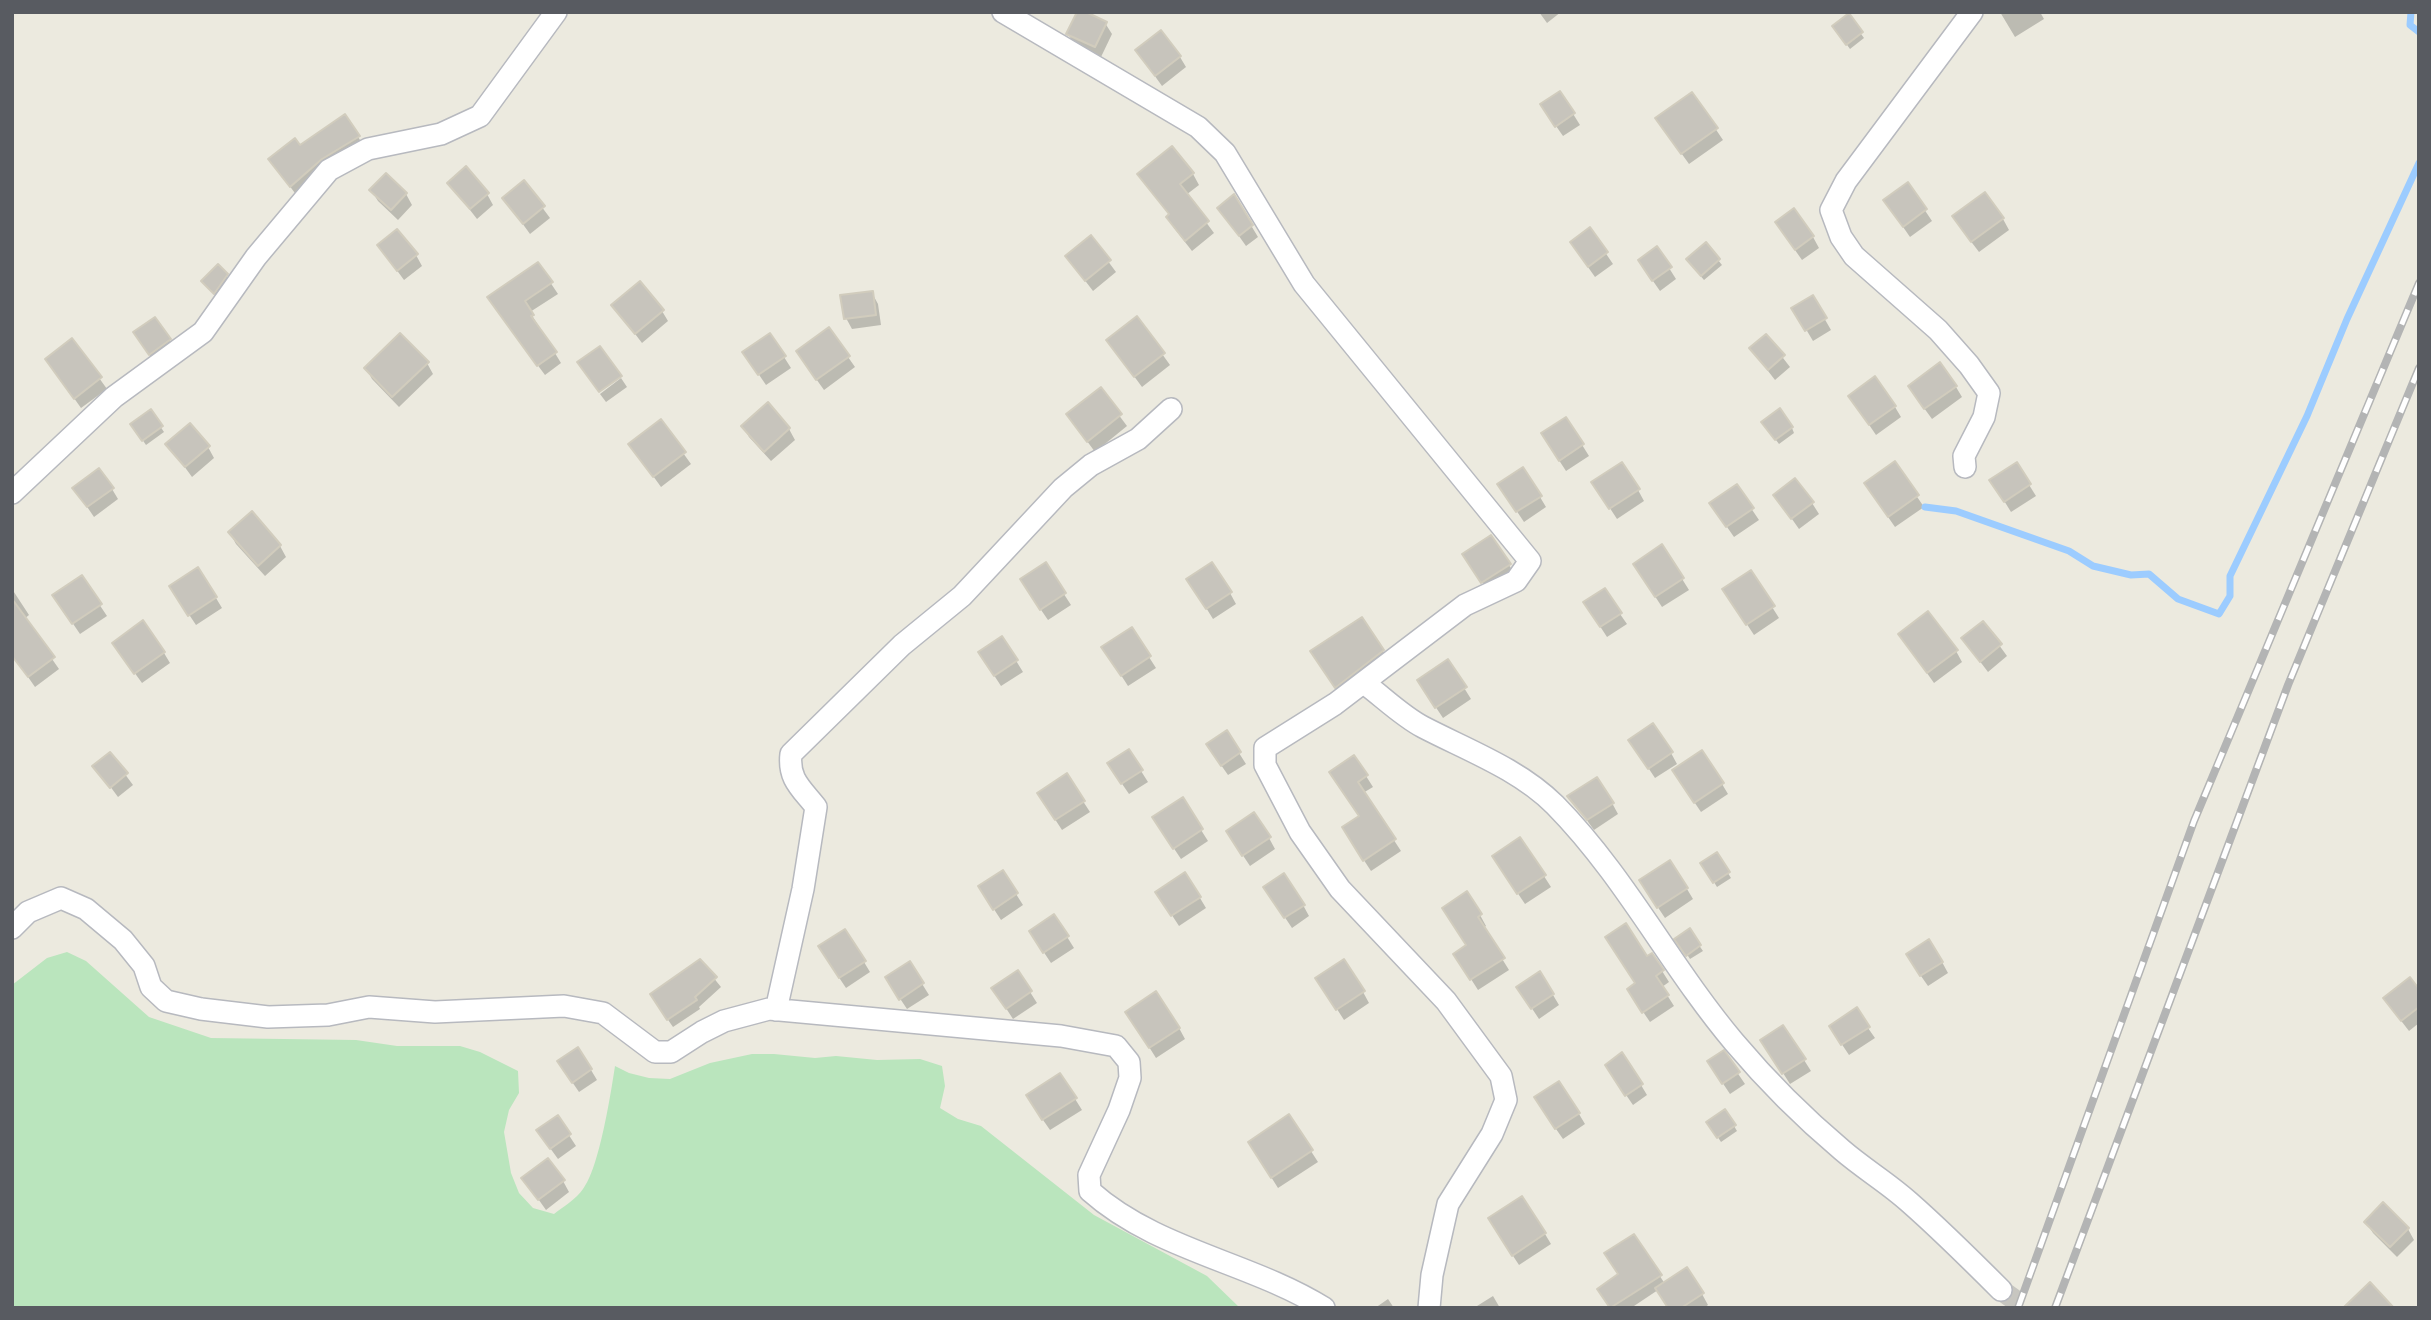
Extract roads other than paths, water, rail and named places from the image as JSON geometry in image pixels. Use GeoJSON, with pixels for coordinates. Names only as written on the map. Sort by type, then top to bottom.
{"type":"FeatureCollection","features":[{"type":"Feature","properties":{"kind":"street"},"geometry":{"type":"LineString","coordinates":[[12,493],[114,397],[203,332],[256,257],[329,170],[368,149],[441,134],[480,116],[556,12]]}},
{"type":"Feature","properties":{"kind":"street"},"geometry":{"type":"LineString","coordinates":[[1003,12],[1198,127],[1225,153],[1304,284],[1530,561],[1516,581],[1465,605],[1335,704],[1265,748],[1265,765],[1300,832],[1340,889],[1446,1001],[1501,1076],[1506,1100],[1492,1134],[1448,1205],[1432,1275],[1429,1308]]}},
{"type":"Feature","properties":{"kind":"street"},"geometry":{"type":"LineString","coordinates":[[1965,467],[1964,456],[1984,417],[1989,393],[1938,330],[1854,256],[1841,237],[1831,210],[1846,181],[1972,12]]}},
{"type":"Feature","properties":{"kind":"street"},"geometry":{"type":"LineString","coordinates":[[776,1010],[803,889],[816,807],[795,782],[789,767],[791,754],[902,645],[962,596],[1063,488],[1091,465],[1138,439],[1171,409]]}},
{"type":"Feature","properties":{"kind":"street"},"geometry":{"type":"LineString","coordinates":[[1364,683],[1420,726],[1480,755],[1553,804],[1618,880],[1657,934],[1691,989],[1735,1043],[1781,1092],[1842,1150],[1908,1200],[2001,1290]]}},
{"type":"Feature","properties":{"kind":"street"},"geometry":{"type":"LineString","coordinates":[[12,928],[28,912],[61,898],[86,909],[123,940],[144,966],[151,987],[166,1001],[254,1016],[328,1015],[369,1007],[435,1012],[564,1006],[603,1013],[655,1052],[671,1052],[702,1031],[724,1021],[769,1009],[1061,1036],[1116,1046],[1129,1062],[1130,1078],[1119,1110],[1089,1175],[1090,1191],[1110,1208],[1154,1233],[1301,1293],[1324,1308]]}},
{"type":"Feature","properties":{"kind":"waterway"},"geometry":{"type":"LineString","coordinates":[[2411,12],[2410,25],[2419,32]]}},
{"type":"Feature","properties":{"kind":"waterway"},"geometry":{"type":"LineString","coordinates":[[1925,507],[1956,511],[2069,551],[2093,566],[2131,575],[2149,574],[2178,599],[2219,614],[2230,596],[2230,576],[2307,416],[2347,319],[2419,163]]}},
{"type":"Feature","properties":{"kind":"tunnel"},"geometry":{"type":"LineString","coordinates":[[2001,1290],[2026,1308]]}},
{"type":"Feature","properties":{"kind":"railway"},"geometry":{"type":"LineString","coordinates":[[2018,1308],[2194,821],[2419,283]]}},
{"type":"Feature","properties":{"kind":"railway"},"geometry":{"type":"LineString","coordinates":[[2055,1308],[2288,685],[2419,368]]}}]}
